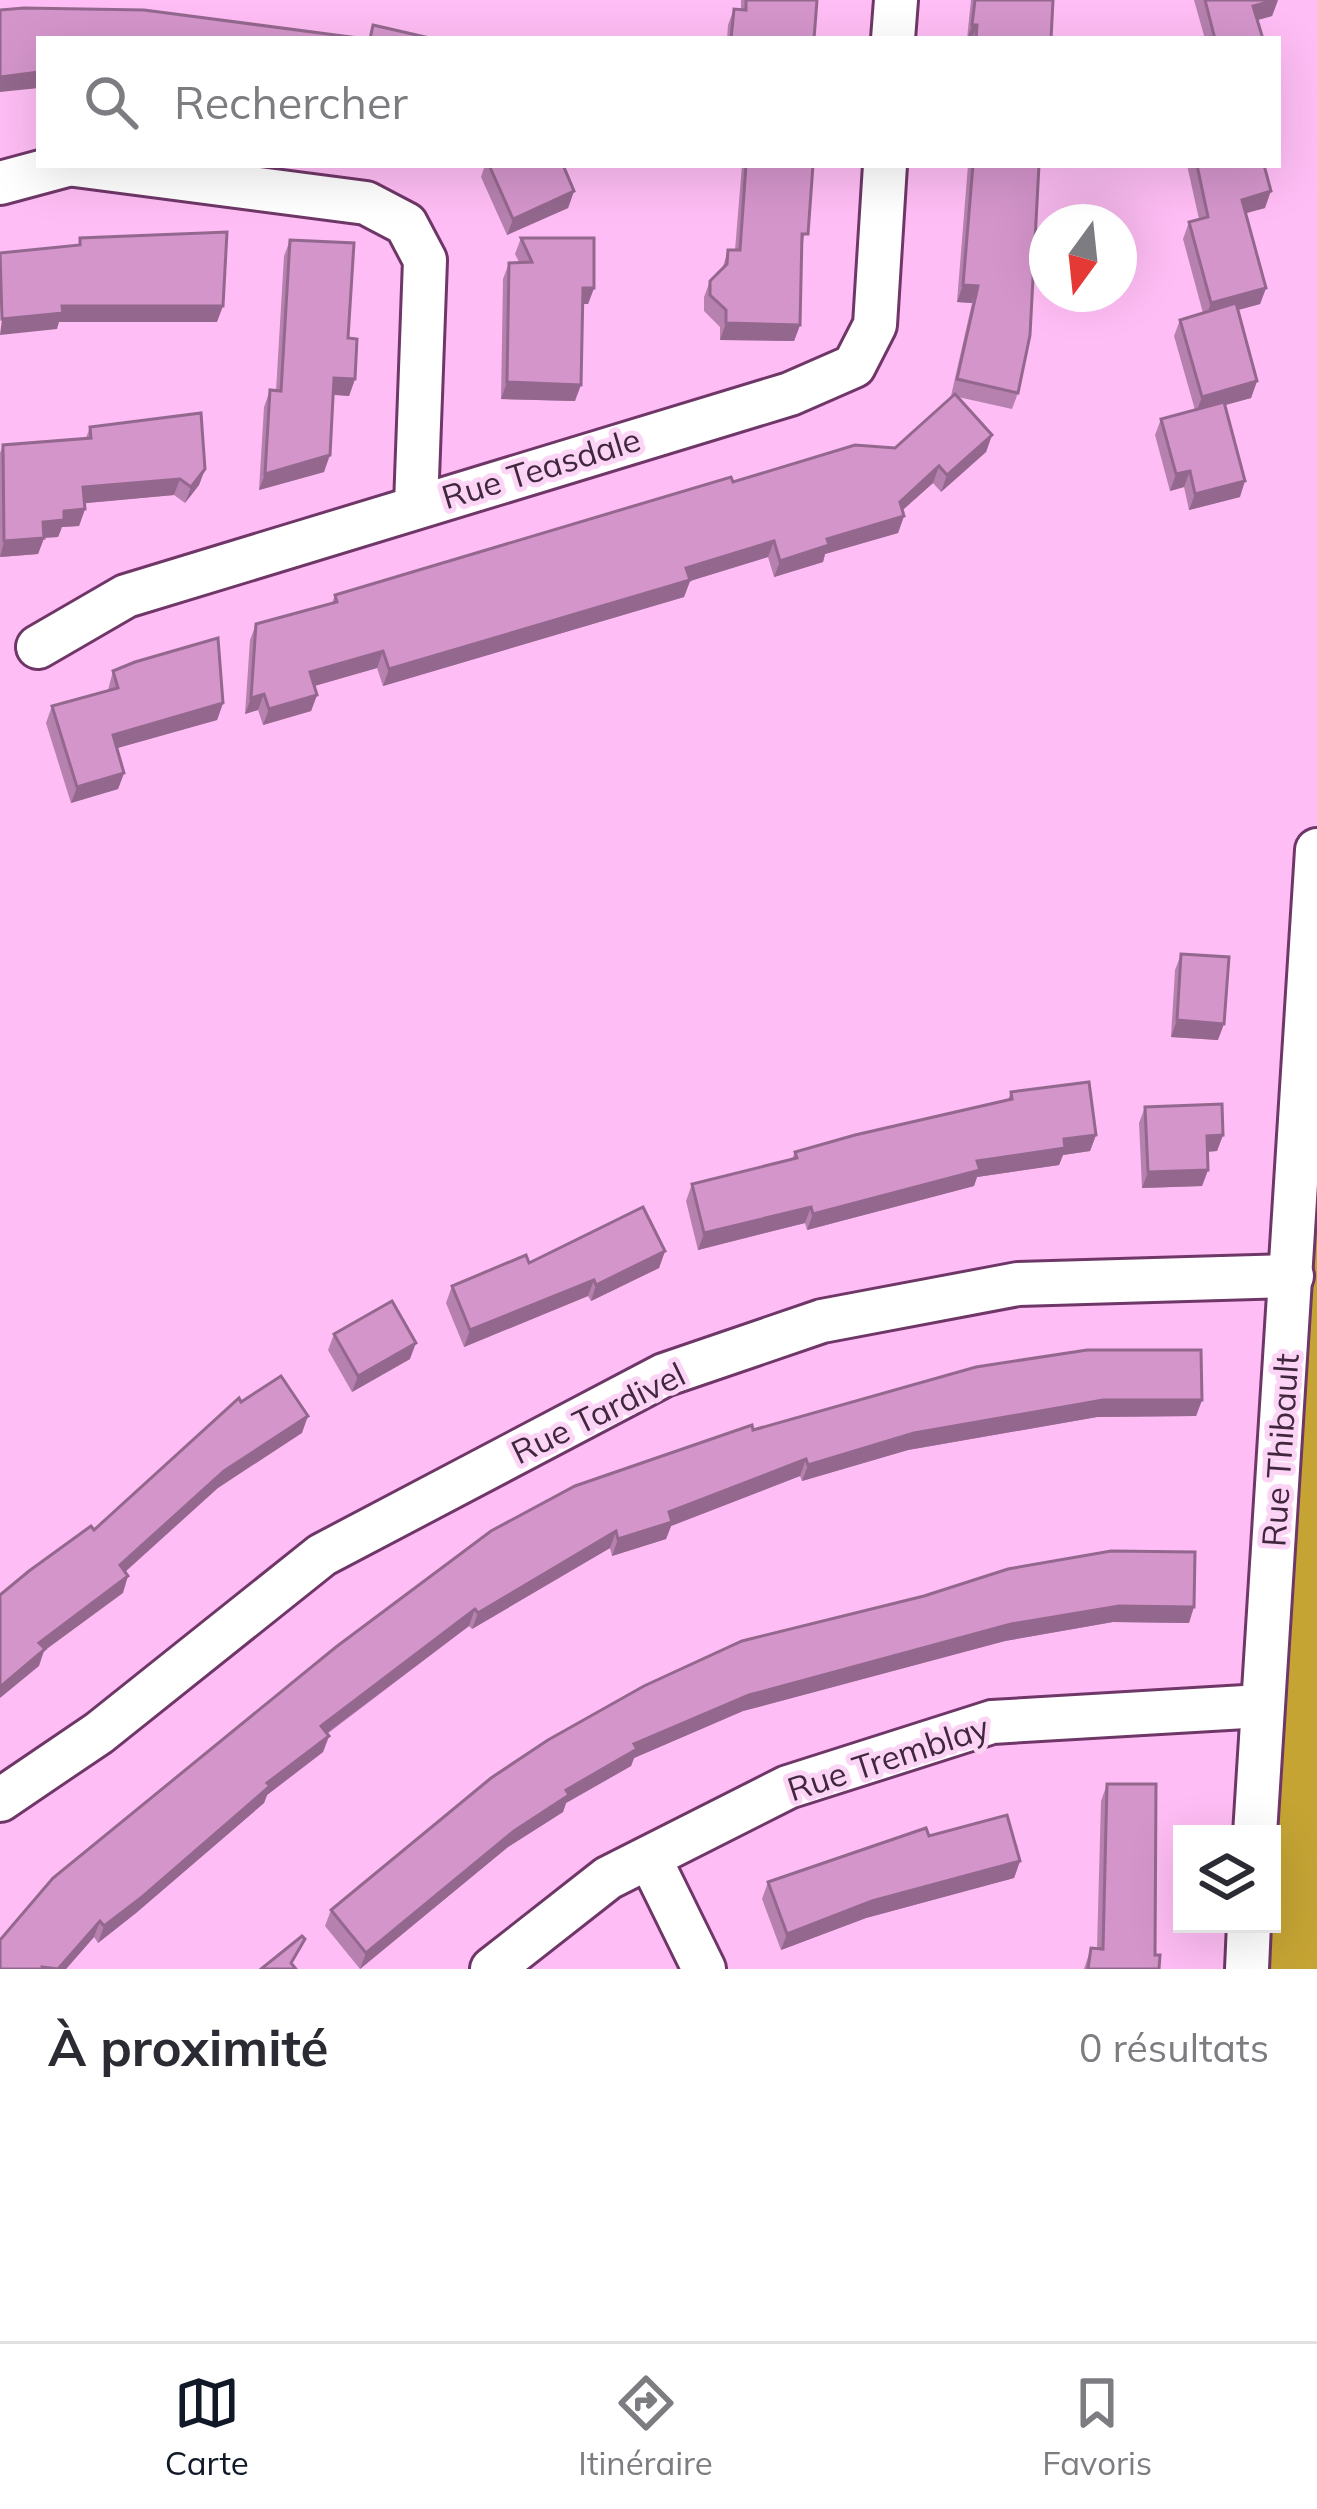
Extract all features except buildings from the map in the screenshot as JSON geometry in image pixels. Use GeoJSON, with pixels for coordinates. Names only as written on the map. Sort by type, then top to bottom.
{"type":"FeatureCollection","features":[{"type":"Feature","properties":{"kind":"street"},"geometry":{"type":"LineString","coordinates":[[893,36],[896,0]]}},
{"type":"Feature","properties":{"kind":"street"},"geometry":{"type":"LineString","coordinates":[[0,183],[59,168]]}},
{"type":"Feature","properties":{"kind":"street"},"geometry":{"type":"LineString","coordinates":[[94,168],[366,203],[406,224],[425,260],[416,505]]}},
{"type":"Feature","properties":{"kind":"street","name":"Rue Teasdale"},"geometry":{"type":"LineString","coordinates":[[38,647],[126,596],[790,394],[854,366],[875,325],[885,168]]}},
{"type":"Feature","properties":{"kind":"street","name":"Rue Thibault"},"geometry":{"type":"LineString","coordinates":[[1255,1825],[1317,850]]}},
{"type":"Feature","properties":{"kind":"street","name":"Rue Tardivel"},"geometry":{"type":"LineString","coordinates":[[0,1800],[99,1733],[322,1555],[664,1375],[822,1321],[1018,1284],[1292,1276]]}},
{"type":"Feature","properties":{"kind":"street","name":"Rue Tremblay"},"geometry":{"type":"LineString","coordinates":[[492,1969],[608,1878],[788,1786],[992,1722],[1262,1706]]}},
{"type":"Feature","properties":{"kind":"street"},"geometry":{"type":"LineString","coordinates":[[650,1859],[704,1969]]}},
{"type":"Feature","properties":{"kind":"street"},"geometry":{"type":"LineString","coordinates":[[1247,1969],[1249,1933]]}},
{"type":"Feature","properties":{"kind":"shaded area"},"geometry":{"type":"Polygon","coordinates":[[[1317,876],[1317,1969],[1249,1969],[1251,1933],[1281,1933],[1281,1825],[1276,1825],[1317,876]]]}}]}
